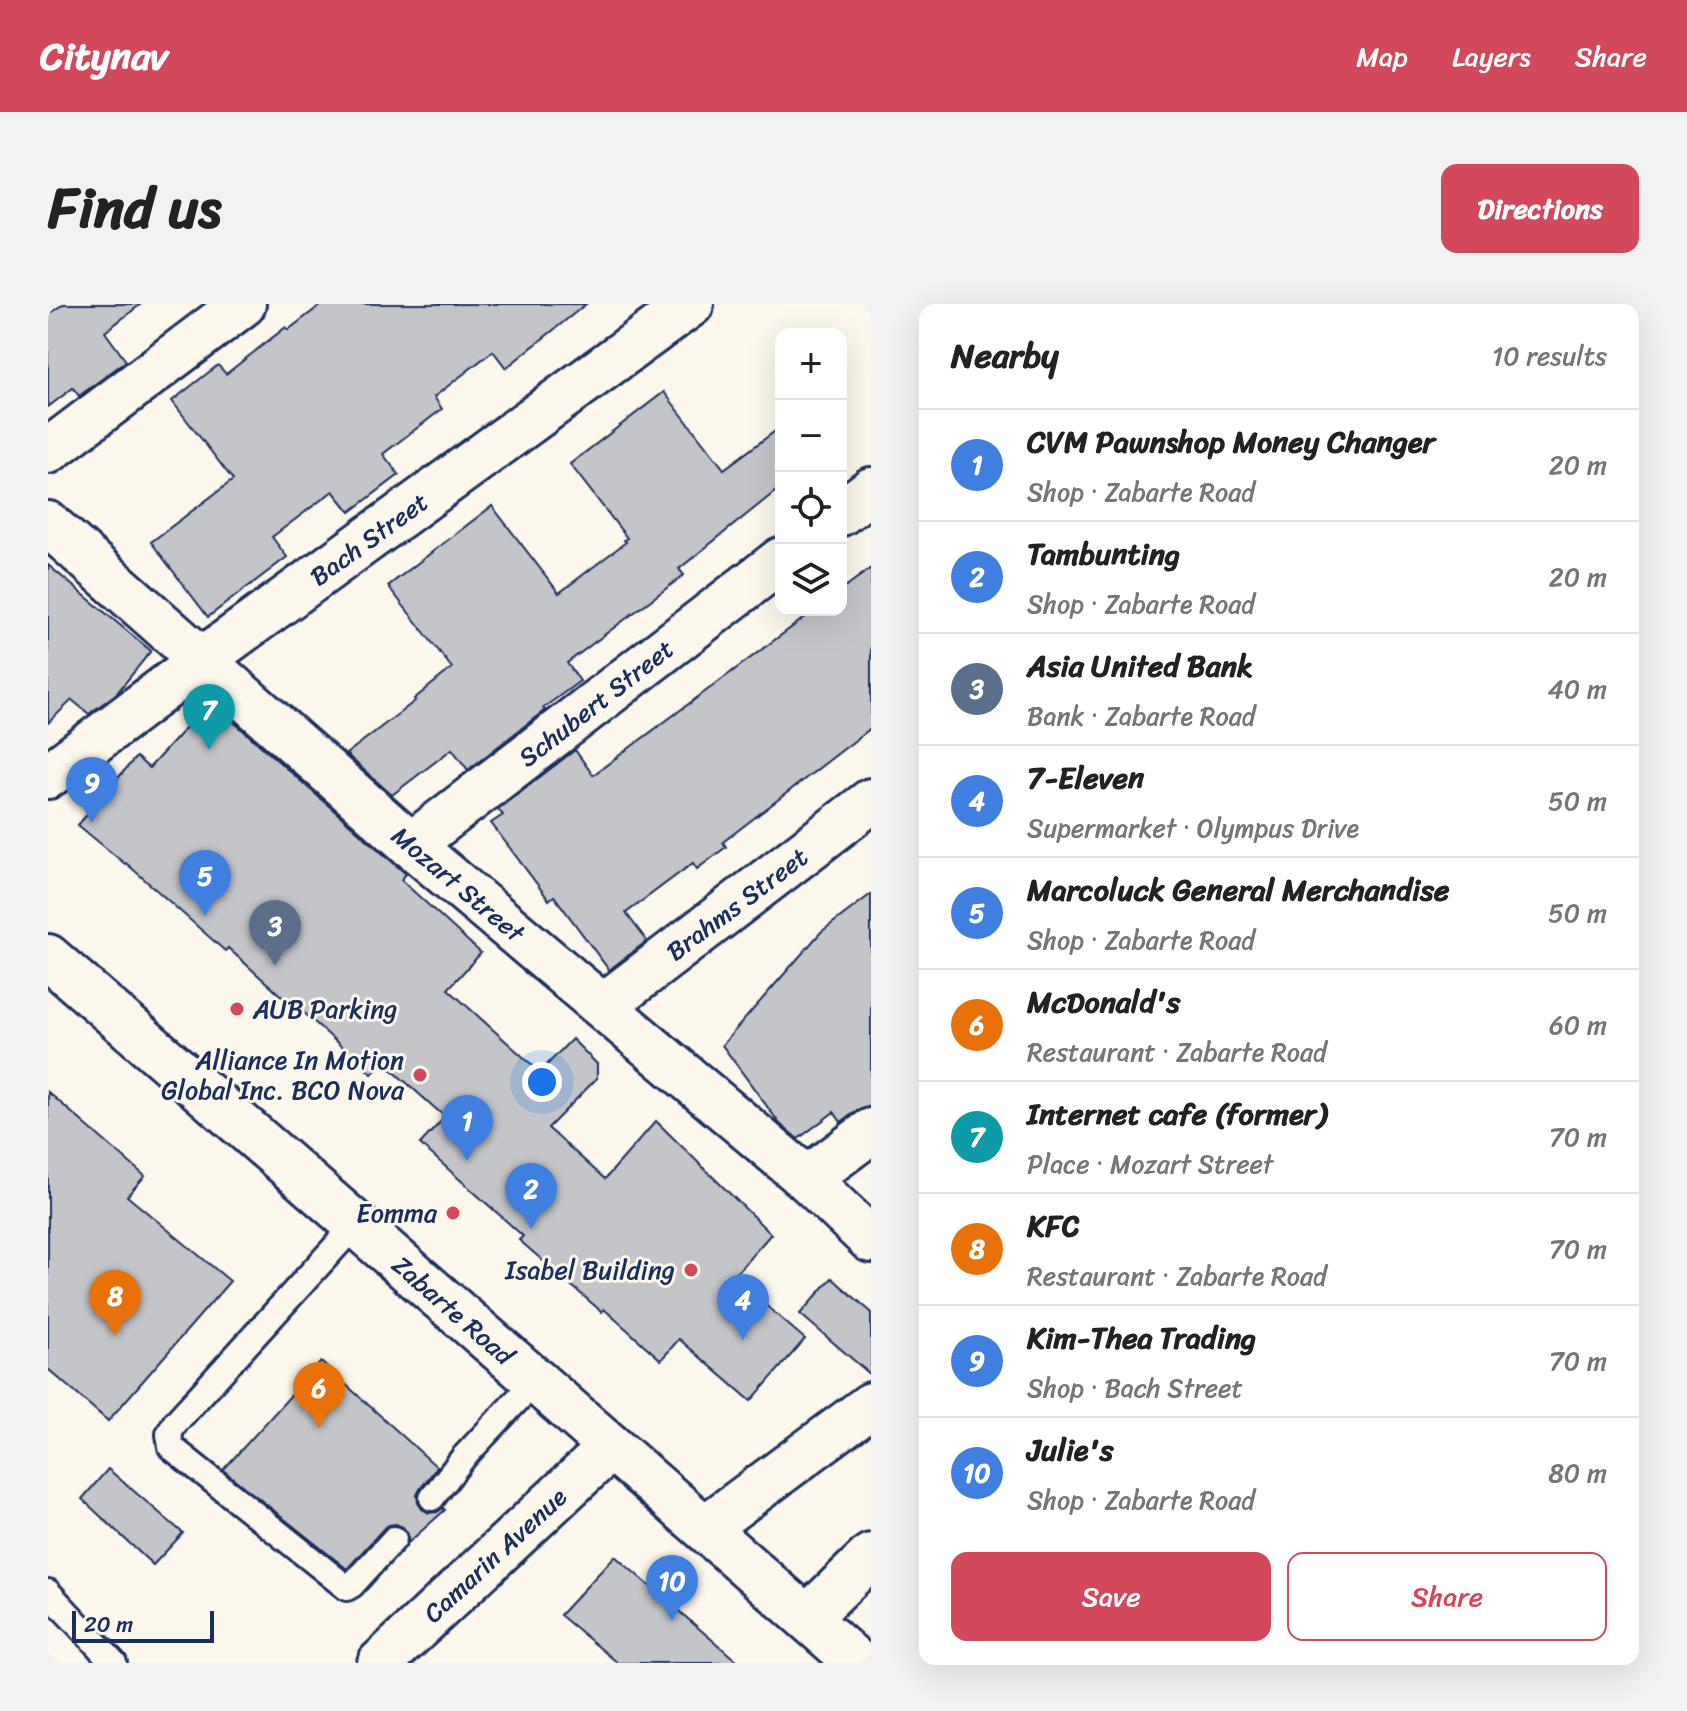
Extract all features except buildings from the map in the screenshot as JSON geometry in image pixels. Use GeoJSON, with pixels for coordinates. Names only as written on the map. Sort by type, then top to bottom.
{"type":"FeatureCollection","features":[{"type":"Feature","properties":{"kind":"street"},"geometry":{"type":"LineString","coordinates":[[48,451],[243,304]]}},
{"type":"Feature","properties":{"kind":"street","name":"Bach Street"},"geometry":{"type":"LineString","coordinates":[[48,776],[691,304]]}},
{"type":"Feature","properties":{"kind":"street"},"geometry":{"type":"LineString","coordinates":[[847,508],[871,490]]}},
{"type":"Feature","properties":{"kind":"street","name":"Mozart Street"},"geometry":{"type":"LineString","coordinates":[[48,524],[411,845],[807,1179],[871,1240]]}},
{"type":"Feature","properties":{"kind":"street","name":"Schubert Street"},"geometry":{"type":"LineString","coordinates":[[411,845],[775,565]]}},
{"type":"Feature","properties":{"kind":"street","name":"Brahms Street"},"geometry":{"type":"LineString","coordinates":[[603,1006],[871,801]]}},
{"type":"Feature","properties":{"kind":"street","name":"Zabarte Road"},"geometry":{"type":"LineString","coordinates":[[48,957],[858,1663]]}},
{"type":"Feature","properties":{"kind":"street"},"geometry":{"type":"LineString","coordinates":[[807,1179],[871,1131]]}},
{"type":"Feature","properties":{"kind":"street"},"geometry":{"type":"LineString","coordinates":[[705,1528],[871,1405]]}},
{"type":"Feature","properties":{"kind":"street","name":"Camarin Avenue"},"geometry":{"type":"LineString","coordinates":[[380,1663],[611,1447]]}},
{"type":"Feature","properties":{"kind":"street"},"geometry":{"type":"LineString","coordinates":[[807,1618],[871,1556]]}},
{"type":"Feature","properties":{"kind":"lane"},"geometry":{"type":"LineString","coordinates":[[355,1225],[175,1423],[169,1434],[171,1447],[347,1588],[394,1539]]}},
{"type":"Feature","properties":{"kind":"lane"},"geometry":{"type":"LineString","coordinates":[[432,1498],[463,1458],[535,1381]]}},
{"type":"Feature","properties":{"kind":"lane"},"geometry":{"type":"LineString","coordinates":[[48,1592],[114,1663]]}},
{"type":"Feature","properties":{"kind":"place","name":"Internet cafe (former)"},"geometry":{"type":"Point","coordinates":[209,750]}},
{"type":"Feature","properties":{"kind":"place","name":"Kim-Thea Trading"},"geometry":{"type":"Point","coordinates":[92,823]}},
{"type":"Feature","properties":{"kind":"place","name":"Marcoluck General Merchandise"},"geometry":{"type":"Point","coordinates":[205,916]}},
{"type":"Feature","properties":{"kind":"place","name":"Asia United Bank"},"geometry":{"type":"Point","coordinates":[275,966]}},
{"type":"Feature","properties":{"kind":"place","name":"AUB Parking"},"geometry":{"type":"Point","coordinates":[237,1009]}},
{"type":"Feature","properties":{"kind":"place","name":"Alliance In Motion Global Inc. BCO Nova"},"geometry":{"type":"Point","coordinates":[420,1075]}},
{"type":"Feature","properties":{"kind":"place","name":"CVM Pawnshop Money Changer"},"geometry":{"type":"Point","coordinates":[467,1161]}},
{"type":"Feature","properties":{"kind":"place","name":"Eomma"},"geometry":{"type":"Point","coordinates":[453,1213]}},
{"type":"Feature","properties":{"kind":"place","name":"Tambunting"},"geometry":{"type":"Point","coordinates":[531,1229]}},
{"type":"Feature","properties":{"kind":"place","name":"Isabel Building"},"geometry":{"type":"Point","coordinates":[691,1270]}},
{"type":"Feature","properties":{"kind":"place","name":"KFC"},"geometry":{"type":"Point","coordinates":[115,1336]}},
{"type":"Feature","properties":{"kind":"place","name":"7-Eleven"},"geometry":{"type":"Point","coordinates":[743,1340]}},
{"type":"Feature","properties":{"kind":"place","name":"McDonald's"},"geometry":{"type":"Point","coordinates":[319,1428]}},
{"type":"Feature","properties":{"kind":"place","name":"Julie's"},"geometry":{"type":"Point","coordinates":[672,1621]}}]}
